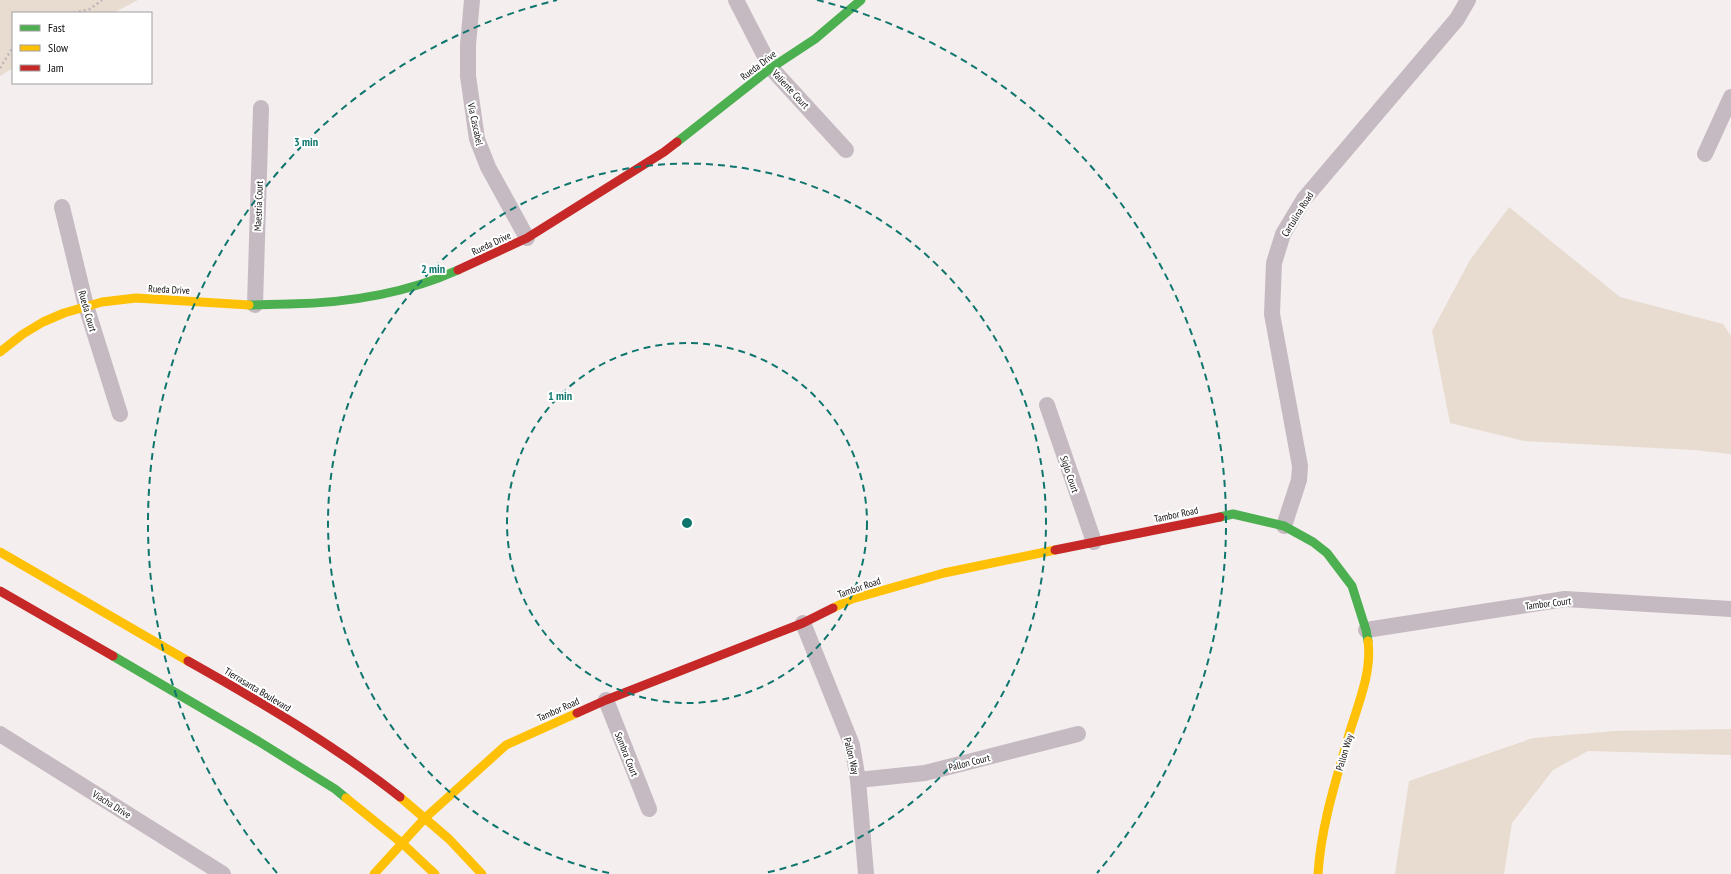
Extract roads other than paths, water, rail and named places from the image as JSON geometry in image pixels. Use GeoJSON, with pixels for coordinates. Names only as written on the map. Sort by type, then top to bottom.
{"type":"FeatureCollection","features":[{"type":"Feature","properties":{"kind":"street","name":"Via Cascabel"},"geometry":{"type":"LineString","coordinates":[[472,0],[468,45],[468,76],[477,139],[488,167],[527,238]]}},
{"type":"Feature","properties":{"kind":"street","name":"Valiente Court"},"geometry":{"type":"LineString","coordinates":[[736,0],[771,68],[846,150]]}},
{"type":"Feature","properties":{"kind":"street","name":"Rueda Drive"},"geometry":{"type":"LineString","coordinates":[[0,352],[23,334],[43,322],[86,306],[102,302],[136,298],[255,305],[330,303],[395,292],[434,281],[527,238],[664,152],[771,68],[815,39],[861,0]]}},
{"type":"Feature","properties":{"kind":"street","name":"Cartulina Road"},"geometry":{"type":"LineString","coordinates":[[1284,526],[1299,480],[1300,466],[1272,314],[1274,263],[1283,234],[1304,199],[1457,19],[1468,0]]}},
{"type":"Feature","properties":{"kind":"street"},"geometry":{"type":"LineString","coordinates":[[1705,154],[1731,97]]}},
{"type":"Feature","properties":{"kind":"street","name":"Maestria Court"},"geometry":{"type":"LineString","coordinates":[[255,305],[261,108]]}},
{"type":"Feature","properties":{"kind":"street","name":"Rueda Court"},"geometry":{"type":"LineString","coordinates":[[62,207],[86,306],[120,414]]}},
{"type":"Feature","properties":{"kind":"street","name":"Siglo Court"},"geometry":{"type":"LineString","coordinates":[[1047,405],[1094,542]]}},
{"type":"Feature","properties":{"kind":"street","name":"Tambor Road"},"geometry":{"type":"LineString","coordinates":[[374,874],[403,844],[425,818],[506,745],[606,700],[803,623],[852,600],[944,573],[1233,514],[1284,526],[1313,542],[1327,554],[1352,586],[1366,630]]}},
{"type":"Feature","properties":{"kind":"street","name":"Tierrasanta Boulevard"},"geometry":{"type":"LineString","coordinates":[[0,552],[257,700],[347,756],[412,805],[469,859],[482,874]]}},
{"type":"Feature","properties":{"kind":"street"},"geometry":{"type":"LineString","coordinates":[[0,591],[258,741],[335,789],[403,844],[435,874]]}},
{"type":"Feature","properties":{"kind":"street","name":"Tambor Court"},"geometry":{"type":"LineString","coordinates":[[1366,630],[1565,599],[1731,609]]}},
{"type":"Feature","properties":{"kind":"street","name":"Pallon Way"},"geometry":{"type":"LineString","coordinates":[[803,623],[852,745],[858,780],[866,874]]}},
{"type":"Feature","properties":{"kind":"street","name":"Pallon Way"},"geometry":{"type":"LineString","coordinates":[[1318,874],[1319,856],[1330,796],[1366,678],[1369,650],[1366,630]]}},
{"type":"Feature","properties":{"kind":"street","name":"Sombra Court"},"geometry":{"type":"LineString","coordinates":[[606,700],[649,809]]}},
{"type":"Feature","properties":{"kind":"street","name":"Viacha Drive"},"geometry":{"type":"LineString","coordinates":[[0,734],[223,874]]}},
{"type":"Feature","properties":{"kind":"street","name":"Pallon Court"},"geometry":{"type":"LineString","coordinates":[[858,780],[925,773],[1078,734]]}}]}
